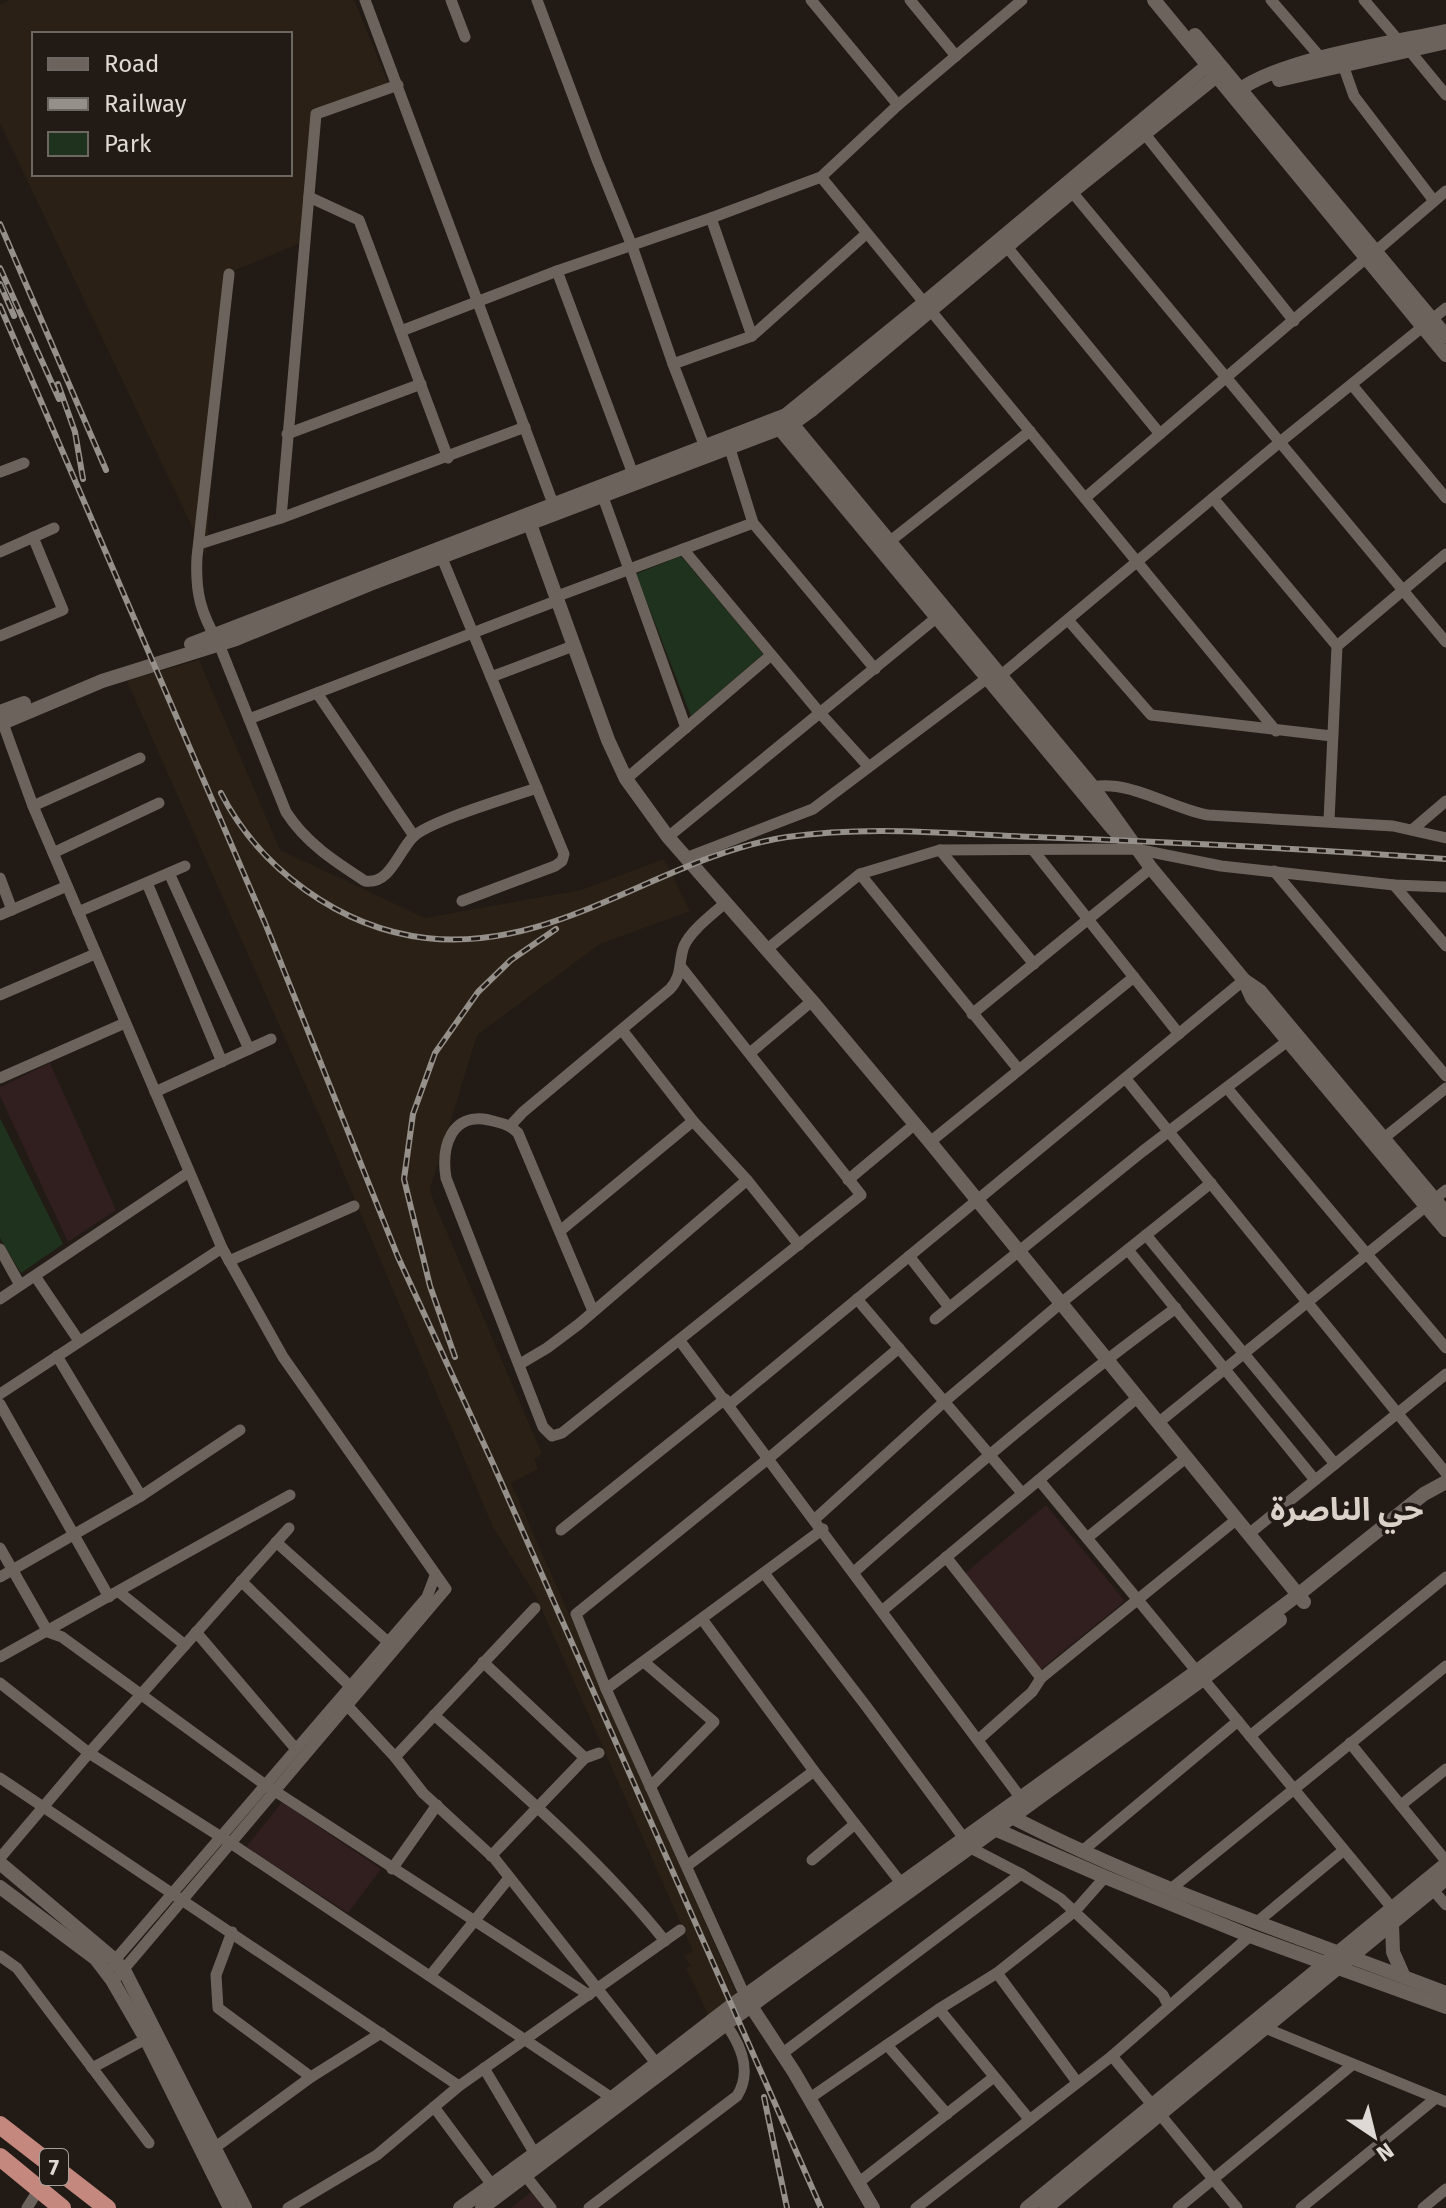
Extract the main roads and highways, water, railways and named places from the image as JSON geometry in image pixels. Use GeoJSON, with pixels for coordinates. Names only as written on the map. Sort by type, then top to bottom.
{"type":"FeatureCollection","features":[{"type":"Feature","properties":{"kind":"highway","name":"7"},"geometry":{"type":"LineString","coordinates":[[0,2125],[107,2208]]}},
{"type":"Feature","properties":{"kind":"highway","name":"7"},"geometry":{"type":"LineString","coordinates":[[0,2157],[62,2208]]}},
{"type":"Feature","properties":{"kind":"railway"},"geometry":{"type":"LineString","coordinates":[[0,224],[106,470]]}},
{"type":"Feature","properties":{"kind":"railway"},"geometry":{"type":"LineString","coordinates":[[0,268],[59,399]]}},
{"type":"Feature","properties":{"kind":"railway"},"geometry":{"type":"LineString","coordinates":[[0,284],[14,316]]}},
{"type":"Feature","properties":{"kind":"railway"},"geometry":{"type":"LineString","coordinates":[[0,306],[265,923],[398,1257],[494,1466],[821,2208]]}},
{"type":"Feature","properties":{"kind":"railway"},"geometry":{"type":"LineString","coordinates":[[58,384],[75,432],[83,479]]}},
{"type":"Feature","properties":{"kind":"railway"},"geometry":{"type":"LineString","coordinates":[[221,793],[237,821],[257,846],[280,870],[306,890],[363,922],[426,938],[474,939],[520,931],[565,918],[741,847],[818,833],[942,833],[1446,859]]}},
{"type":"Feature","properties":{"kind":"railway"},"geometry":{"type":"LineString","coordinates":[[455,1357],[430,1286],[404,1179],[413,1114],[435,1053],[478,992],[511,960],[556,929]]}},
{"type":"Feature","properties":{"kind":"railway"},"geometry":{"type":"LineString","coordinates":[[764,2097],[787,2208]]}},
{"type":"Feature","properties":{"kind":"district","name":"حي الناصرة"},"geometry":{"type":"Point","coordinates":[1347,1509]}}]}
